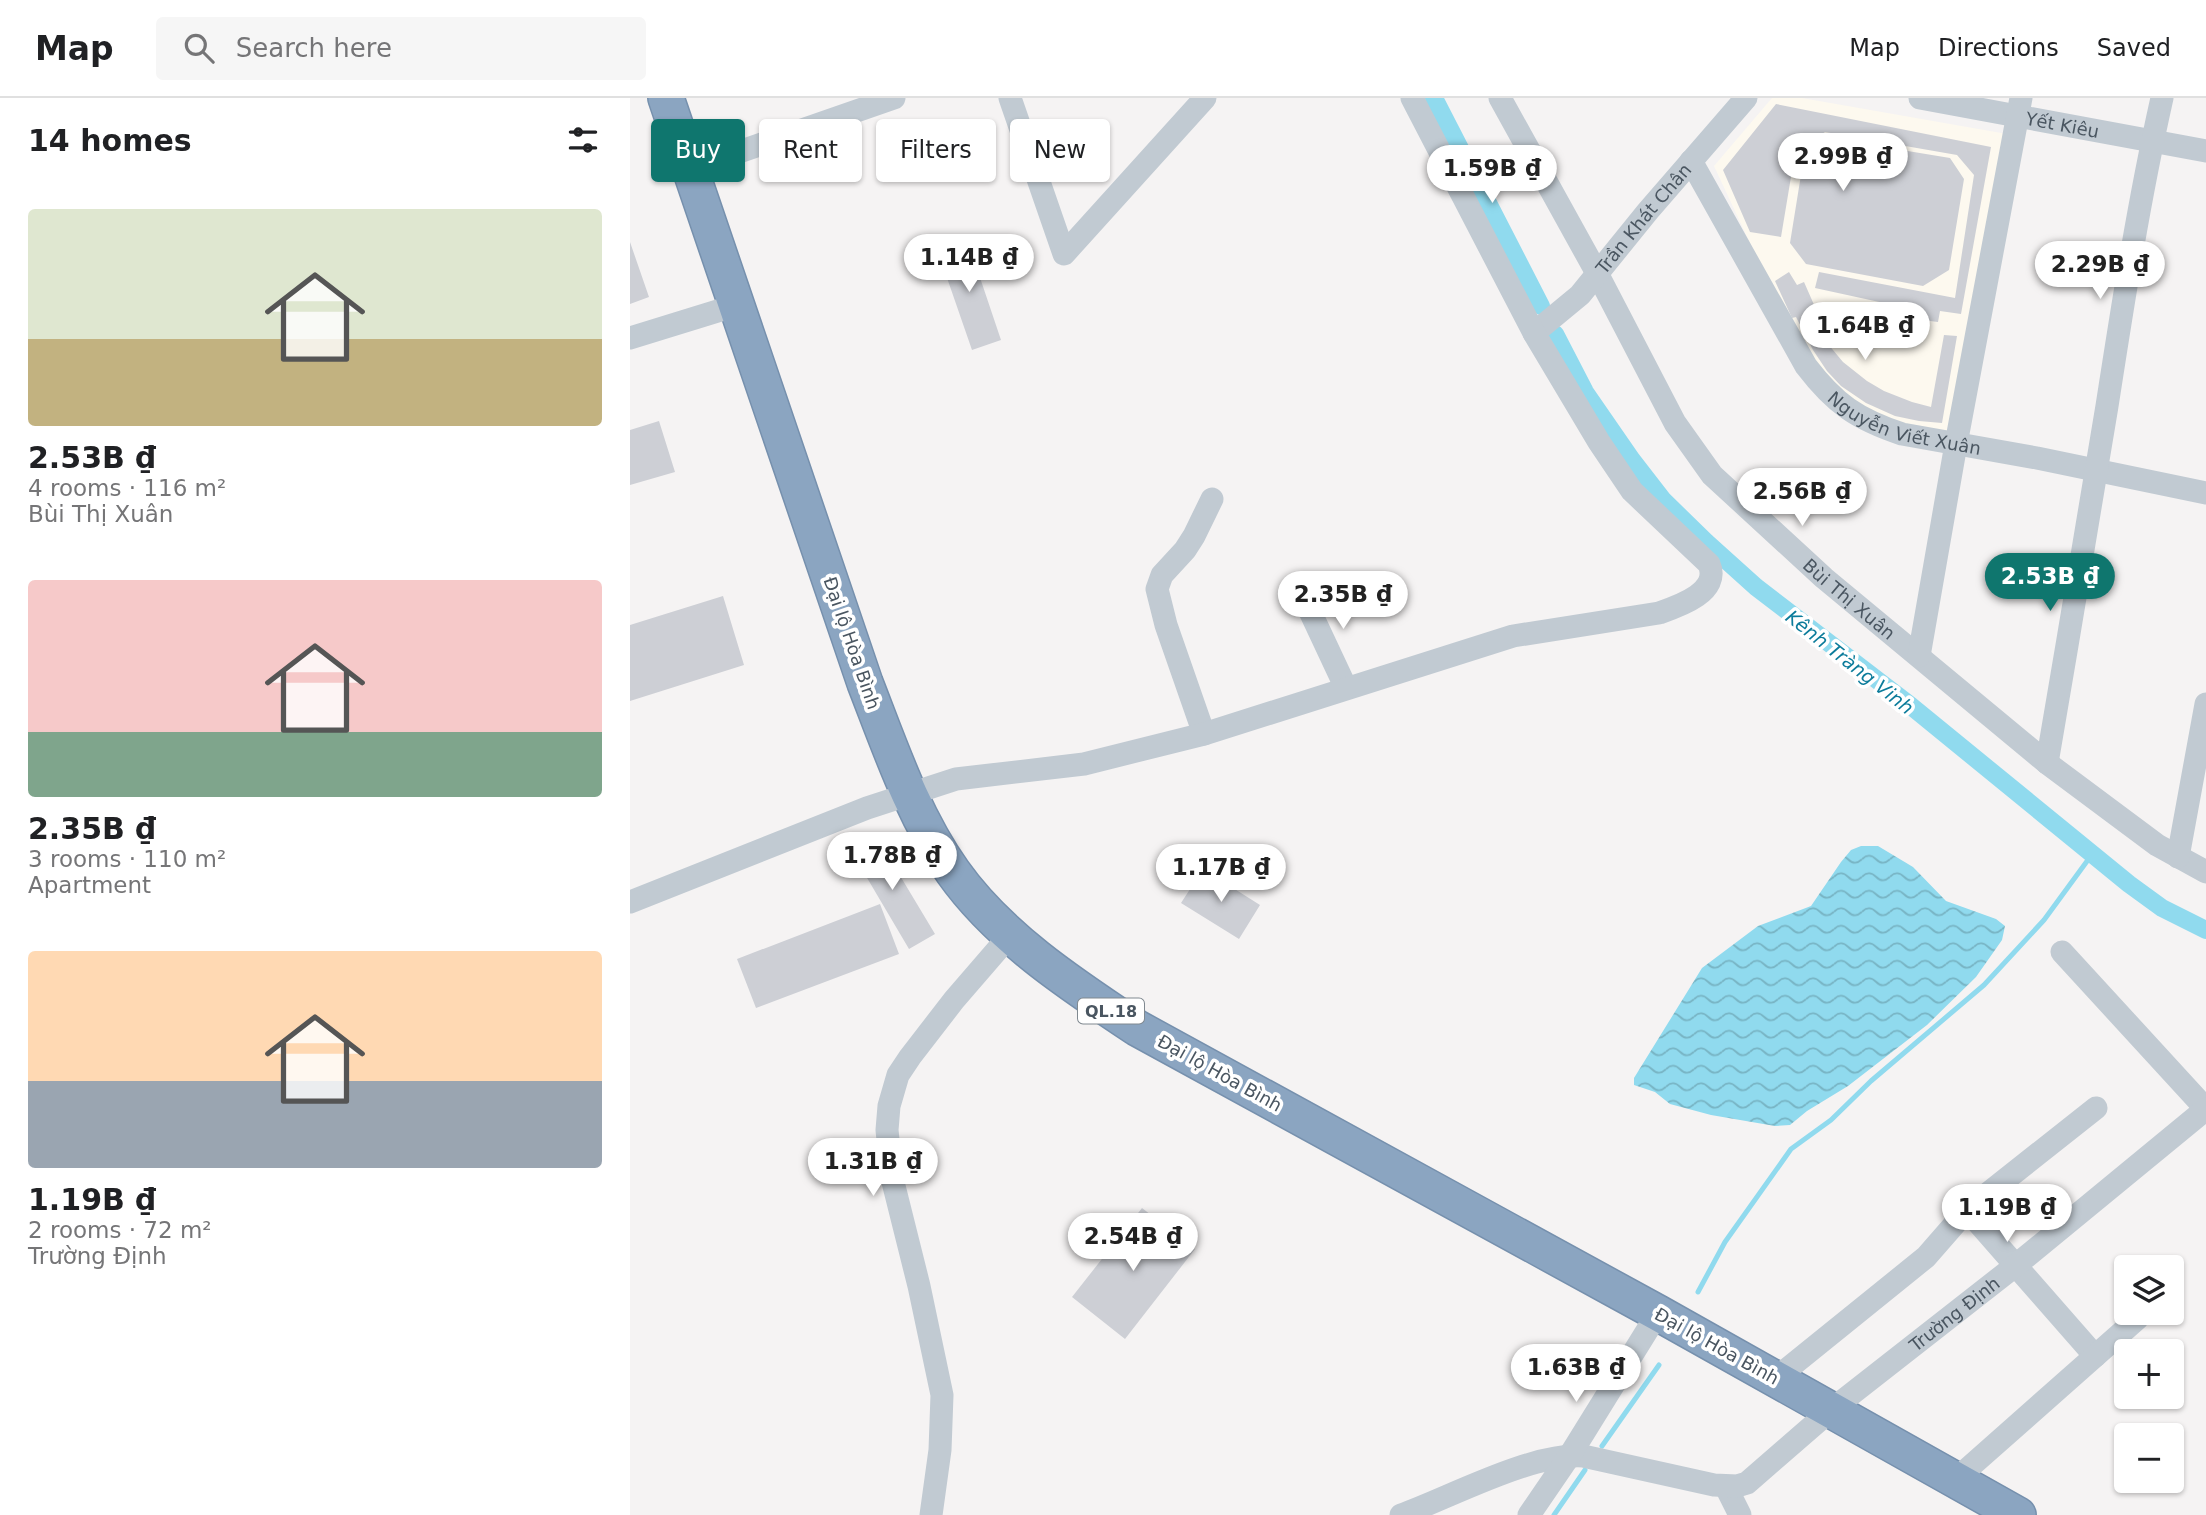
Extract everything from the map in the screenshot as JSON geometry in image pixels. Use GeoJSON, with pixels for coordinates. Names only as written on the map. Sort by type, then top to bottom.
{"type":"FeatureCollection","features":[{"type":"Feature","properties":{"kind":"highway","name":"Đại lộ Hòa Bình"},"geometry":{"type":"LineString","coordinates":[[666,98],[673,119]]}},
{"type":"Feature","properties":{"kind":"highway","name":"Đại lộ Hòa Bình"},"geometry":{"type":"LineString","coordinates":[[694,182],[865,683],[933,840],[954,874],[973,897],[1011,934],[1072,984],[1137,1028],[1658,1313],[2018,1515]]}},
{"type":"Feature","properties":{"kind":"street"},"geometry":{"type":"LineString","coordinates":[[745,147],[851,105],[894,98]]}},
{"type":"Feature","properties":{"kind":"street"},"geometry":{"type":"LineString","coordinates":[[1010,98],[1064,254],[1205,98]]}},
{"type":"Feature","properties":{"kind":"street"},"geometry":{"type":"LineString","coordinates":[[630,902],[910,792],[956,779],[1084,764],[1204,734],[1513,636],[1659,612],[1696,596],[1707,586],[1712,578],[1712,571],[1705,559],[1632,491],[1593,432],[1534,332],[1412,98]]}},
{"type":"Feature","properties":{"kind":"street","name":"Bùi Thị Xuân"},"geometry":{"type":"LineString","coordinates":[[1500,98],[1598,275],[1675,423],[1712,475],[1824,578],[2047,763],[2157,845],[2206,872]]}},
{"type":"Feature","properties":{"kind":"street","name":"Trần Khát Chân"},"geometry":{"type":"LineString","coordinates":[[1534,332],[1580,295],[1648,211],[1746,98]]}},
{"type":"Feature","properties":{"kind":"street","name":"Yết Kiêu"},"geometry":{"type":"LineString","coordinates":[[1920,98],[2019,106],[2206,151]]}},
{"type":"Feature","properties":{"kind":"street"},"geometry":{"type":"LineString","coordinates":[[2047,763],[2120,314],[2162,98]]}},
{"type":"Feature","properties":{"kind":"street"},"geometry":{"type":"LineString","coordinates":[[1919,656],[2019,106]]}},
{"type":"Feature","properties":{"kind":"street","name":"Nguyễn Viết Xuân"},"geometry":{"type":"LineString","coordinates":[[1691,161],[1790,340],[1822,387],[1856,415],[1902,434],[2206,493]]}},
{"type":"Feature","properties":{"kind":"street"},"geometry":{"type":"LineString","coordinates":[[630,338],[737,305]]}},
{"type":"Feature","properties":{"kind":"street"},"geometry":{"type":"LineString","coordinates":[[1204,734],[1166,625],[1157,589],[1162,575],[1194,536],[1212,499]]}},
{"type":"Feature","properties":{"kind":"street"},"geometry":{"type":"LineString","coordinates":[[1301,592],[1346,688]]}},
{"type":"Feature","properties":{"kind":"street"},"geometry":{"type":"LineString","coordinates":[[2178,857],[2206,704]]}},
{"type":"Feature","properties":{"kind":"street"},"geometry":{"type":"LineString","coordinates":[[931,1515],[940,1450],[942,1395],[892,1178],[887,1130],[889,1106],[898,1075],[910,1057],[1011,934]]}},
{"type":"Feature","properties":{"kind":"street"},"geometry":{"type":"LineString","coordinates":[[2062,952],[2204,1114]]}},
{"type":"Feature","properties":{"kind":"street"},"geometry":{"type":"LineString","coordinates":[[1776,1379],[1926,1257],[1967,1210],[2096,1108]]}},
{"type":"Feature","properties":{"kind":"street","name":"Trường Định"},"geometry":{"type":"LineString","coordinates":[[1726,1487],[1747,1483],[1831,1410],[2204,1114]]}},
{"type":"Feature","properties":{"kind":"street"},"geometry":{"type":"LineString","coordinates":[[1967,1210],[2095,1356]]}},
{"type":"Feature","properties":{"kind":"street"},"geometry":{"type":"LineString","coordinates":[[1529,1515],[1570,1455],[1658,1313]]}},
{"type":"Feature","properties":{"kind":"street"},"geometry":{"type":"LineString","coordinates":[[1955,1479],[2130,1325]]}},
{"type":"Feature","properties":{"kind":"street"},"geometry":{"type":"LineString","coordinates":[[1401,1515],[1517,1469],[1570,1455],[1726,1487],[1740,1515]]}},
{"type":"Feature","properties":{"kind":"shaded area"},"geometry":{"type":"Polygon","coordinates":[[[1772,98],[1802,98],[2007,134],[1948,432],[1909,426],[1869,410],[1843,394],[1818,368],[1763,271],[1714,166],[1772,98]]]}},
{"type":"Feature","properties":{"kind":"water"},"geometry":{"type":"Polygon","coordinates":[[[1861,846],[1878,846],[1913,867],[1946,901],[1996,919],[2005,926],[2002,940],[1976,977],[1927,1025],[1848,1086],[1807,1111],[1790,1125],[1775,1126],[1711,1115],[1670,1104],[1655,1092],[1634,1085],[1634,1078],[1702,968],[1758,926],[1811,906],[1851,850],[1861,846]]]}},
{"type":"Feature","properties":{"kind":"building"},"geometry":{"type":"Polygon","coordinates":[[[1776,104],[1991,147],[1961,314],[1940,311],[1938,322],[1914,319],[1916,310],[1815,288],[1819,272],[1955,298],[1974,175],[1957,155],[1825,132],[1805,145],[1801,143],[1803,135],[1798,135],[1781,237],[1750,232],[1723,170],[1776,104]]]}},
{"type":"Feature","properties":{"kind":"building"},"geometry":{"type":"Polygon","coordinates":[[[1829,138],[1950,158],[1964,179],[1949,270],[1923,286],[1806,264],[1790,243],[1805,150],[1829,138]]]}},
{"type":"Feature","properties":{"kind":"building"},"geometry":{"type":"Polygon","coordinates":[[[967,239],[1001,340],[972,350],[937,249],[967,239]]]}},
{"type":"Feature","properties":{"kind":"building"},"geometry":{"type":"Polygon","coordinates":[[[630,242],[649,297],[630,304],[630,242]]]}},
{"type":"Feature","properties":{"kind":"building"},"geometry":{"type":"Polygon","coordinates":[[[1789,272],[1797,285],[1804,282],[1815,307],[1811,308],[1816,321],[1828,344],[1843,362],[1884,391],[1912,402],[1931,407],[1944,335],[1957,336],[1942,423],[1895,416],[1866,403],[1841,386],[1813,350],[1796,317],[1792,318],[1775,281],[1789,272]]]}},
{"type":"Feature","properties":{"kind":"building"},"geometry":{"type":"Polygon","coordinates":[[[659,421],[675,472],[630,485],[630,430],[659,421]]]}},
{"type":"Feature","properties":{"kind":"building"},"geometry":{"type":"Polygon","coordinates":[[[723,596],[744,665],[630,701],[630,625],[723,596]]]}},
{"type":"Feature","properties":{"kind":"building"},"geometry":{"type":"Polygon","coordinates":[[[875,834],[935,934],[909,949],[850,849],[875,834]]]}},
{"type":"Feature","properties":{"kind":"building"},"geometry":{"type":"Polygon","coordinates":[[[1203,869],[1260,905],[1239,939],[1181,903],[1203,869]]]}},
{"type":"Feature","properties":{"kind":"building"},"geometry":{"type":"Polygon","coordinates":[[[880,904],[899,954],[756,1008],[737,959],[880,904]]]}},
{"type":"Feature","properties":{"kind":"building"},"geometry":{"type":"Polygon","coordinates":[[[1142,1208],[1195,1249],[1125,1339],[1072,1297],[1142,1208]]]}},
{"type":"Feature","properties":{"kind":"waterway","name":"Kênh Tràng Vinh"},"geometry":{"type":"LineString","coordinates":[[1434,98],[1541,306]]}},
{"type":"Feature","properties":{"kind":"waterway","name":"Kênh Tràng Vinh"},"geometry":{"type":"LineString","coordinates":[[1555,334],[1585,392],[1632,460],[1663,500],[1706,542],[1756,587],[1911,706],[2129,884],[2162,908],[2206,930]]}},
{"type":"Feature","properties":{"kind":"waterway"},"geometry":{"type":"LineString","coordinates":[[1698,1292],[1725,1242],[1791,1149],[1831,1120],[1871,1081],[1984,985],[2044,920],[2093,853]]}},
{"type":"Feature","properties":{"kind":"waterway"},"geometry":{"type":"LineString","coordinates":[[1602,1446],[1659,1365]]}},
{"type":"Feature","properties":{"kind":"waterway"},"geometry":{"type":"LineString","coordinates":[[1554,1515],[1585,1470]]}}]}
